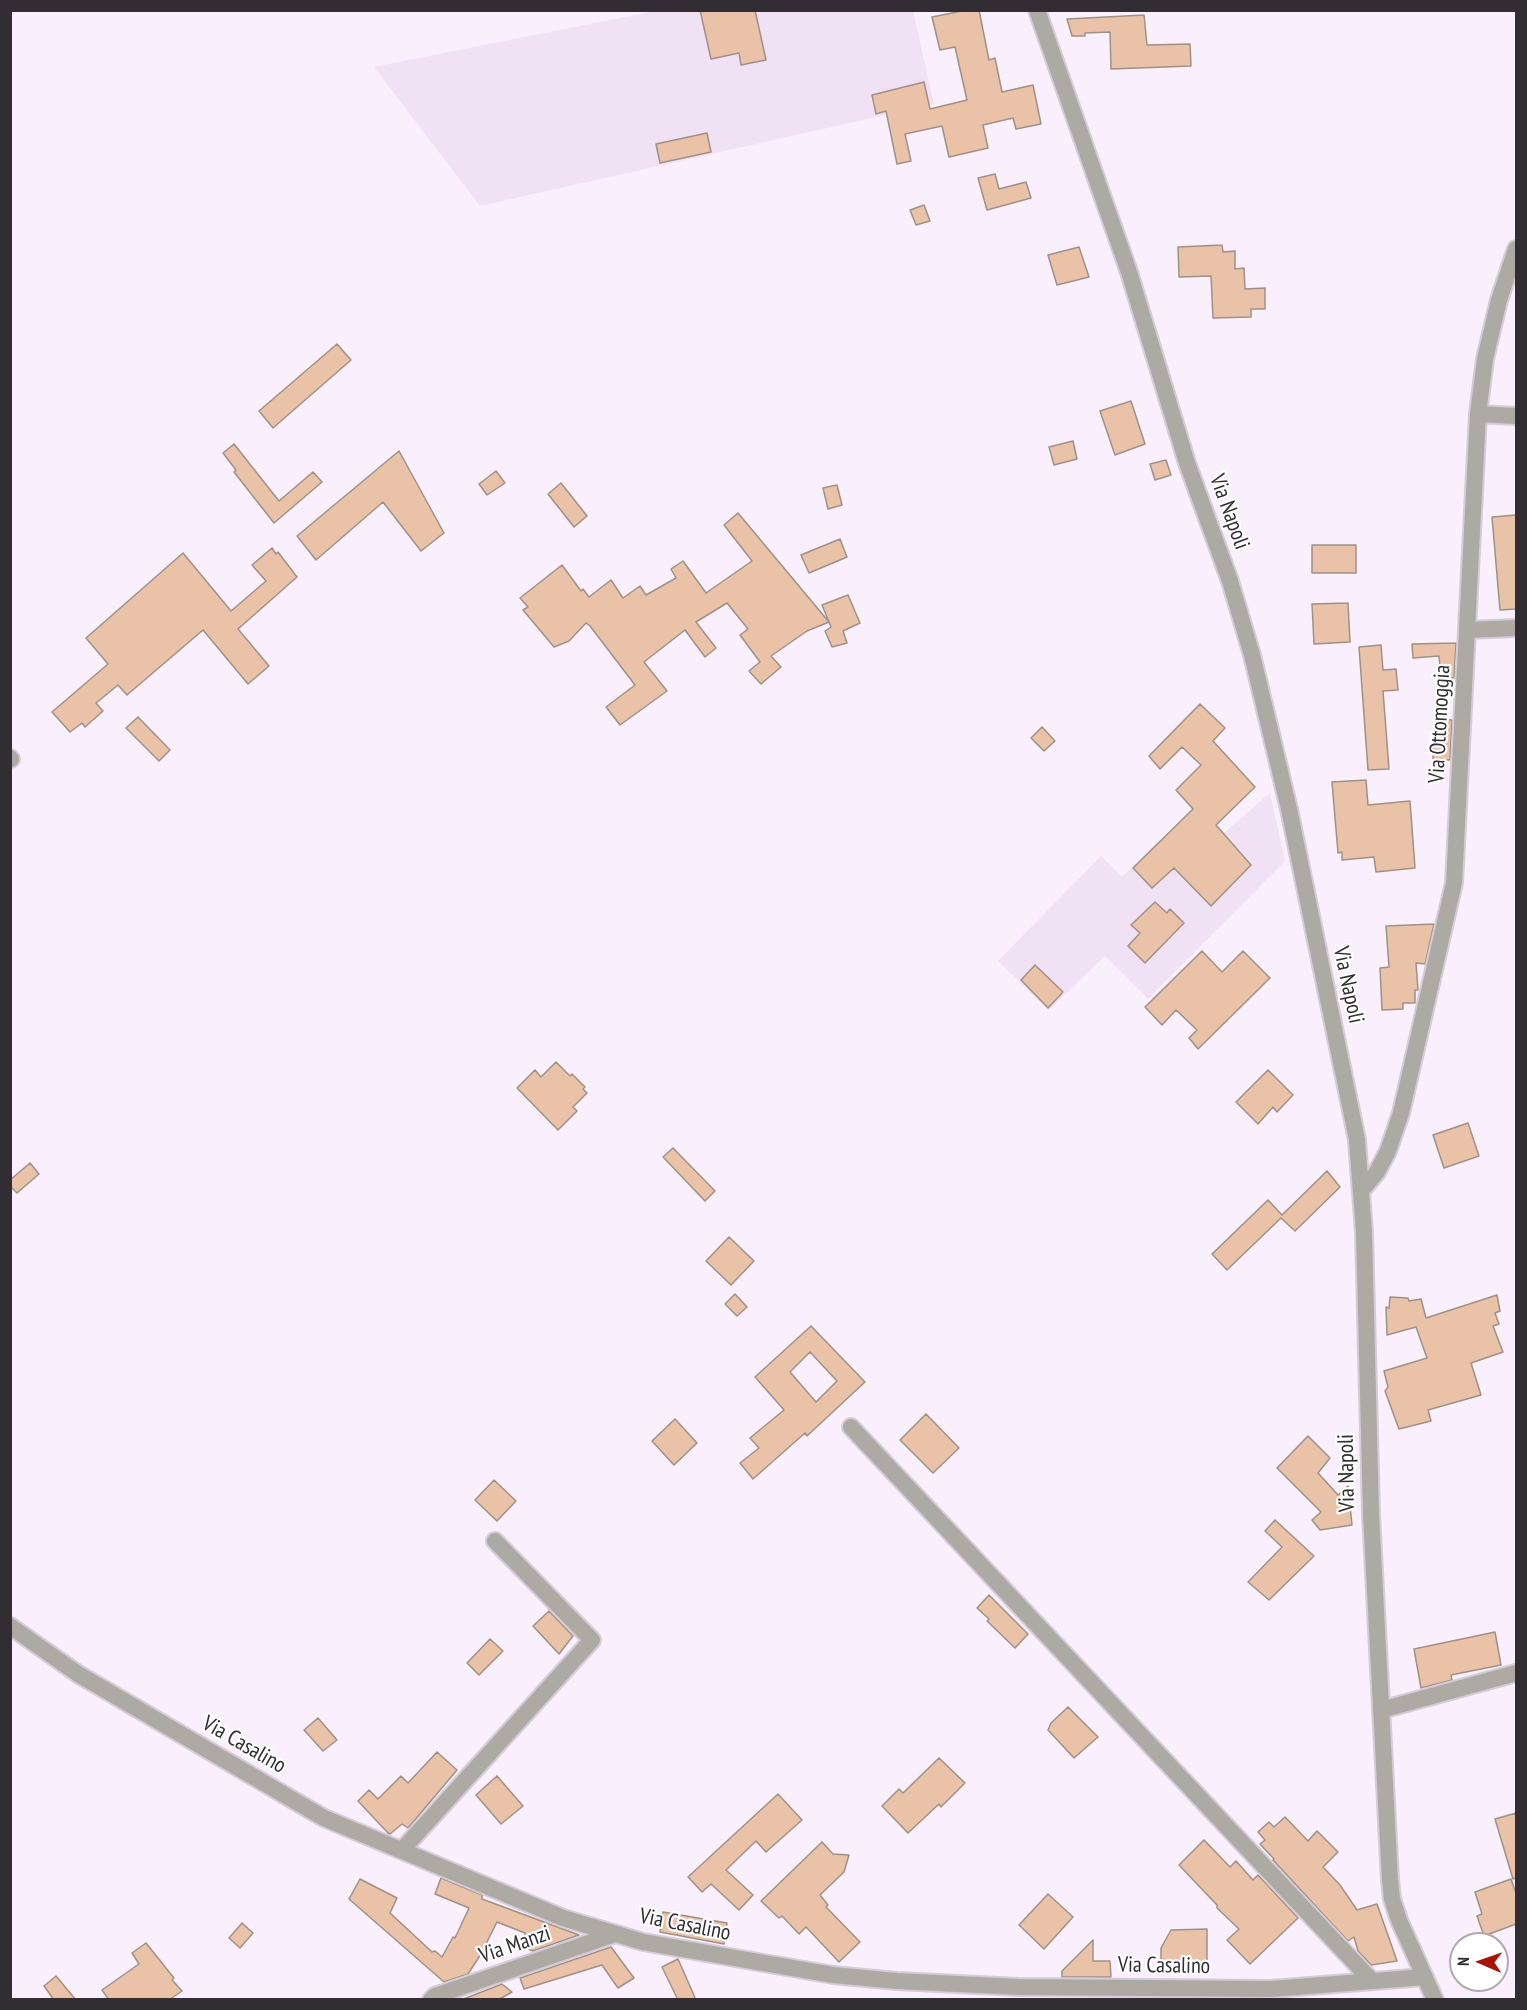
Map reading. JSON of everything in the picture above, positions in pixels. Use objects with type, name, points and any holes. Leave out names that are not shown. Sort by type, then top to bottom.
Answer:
[{"type":"street","name":"Via Napoli","points":[[1037,10],[1129,272],[1187,463],[1230,581],[1252,655],[1289,809],[1357,1140],[1364,1232],[1371,1514],[1387,1854],[1392,1899],[1399,1920],[1436,2000]]},
{"type":"street","name":"Via Ottomoggia","points":[[1362,1190],[1377,1172],[1388,1151],[1401,1113],[1454,883],[1479,414],[1487,349],[1499,300],[1516,249]]},
{"type":"street","points":[[1479,414],[1516,416]]},
{"type":"street","points":[[1468,630],[1516,628]]},
{"type":"street","points":[[851,1427],[1372,1981]]},
{"type":"street","points":[[402,1850],[592,1640],[495,1541]]},
{"type":"street","name":"Via Casalino","points":[[10,1626],[78,1674],[324,1818],[563,1918],[615,1934],[677,1949],[833,1975],[897,1981],[1019,1987],[1222,1990],[1271,1989],[1425,1977]]},
{"type":"street","points":[[1381,1710],[1516,1673]]},
{"type":"street","name":"Via Manzi","points":[[431,2000],[435,1996],[615,1934]]},
{"type":"shaded area","points":[[655,11],[913,11],[934,104],[480,206],[374,67]]},
{"type":"shaded area","points":[[1270,793],[1285,861],[1148,999],[1105,956],[1049,1010],[998,961],[1101,856],[1122,877],[1159,840],[1186,866]]},
{"type":"building","points":[[700,10],[755,10],[766,60],[741,65],[739,53],[711,59]]},
{"type":"building","points":[[979,10],[989,60],[995,58],[1002,92],[1033,85],[1041,124],[1016,129],[1013,118],[983,125],[988,148],[949,157],[942,126],[905,134],[911,161],[897,164],[886,111],[876,114],[872,95],[924,82],[930,109],[967,100],[955,47],[940,50],[932,17]]},
{"type":"building","points":[[1144,15],[1147,45],[1190,44],[1191,66],[1111,69],[1110,32],[1072,36],[1067,19]]},
{"type":"building","points":[[707,133],[711,152],[660,163],[656,144]]},
{"type":"building","points":[[995,174],[999,189],[1026,182],[1031,198],[987,210],[978,178]]},
{"type":"building","points":[[924,205],[930,221],[916,225],[910,210]]},
{"type":"building","points":[[1222,245],[1223,252],[1235,251],[1235,269],[1244,268],[1245,289],[1265,288],[1265,309],[1251,309],[1251,317],[1213,318],[1211,276],[1179,277],[1178,247]]},
{"type":"building","points":[[1079,247],[1089,277],[1057,285],[1048,255]]},
{"type":"building","points":[[337,344],[351,360],[273,428],[259,411]]},
{"type":"building","points":[[1131,401],[1145,444],[1115,455],[1100,411]]},
{"type":"building","points":[[1073,441],[1077,459],[1054,465],[1049,447]]},
{"type":"building","points":[[234,444],[279,501],[313,472],[322,482],[274,523],[234,472],[236,470],[223,453]]},
{"type":"building","points":[[399,451],[444,533],[421,551],[383,502],[316,560],[297,536]]},
{"type":"building","points":[[1166,460],[1171,475],[1155,480],[1150,464]]},
{"type":"building","points":[[496,471],[505,483],[487,495],[479,484]]},
{"type":"building","points":[[561,483],[587,516],[574,527],[548,494]]},
{"type":"building","points":[[837,485],[842,505],[828,509],[823,488]]},
{"type":"building","points":[[738,513],[829,622],[807,631],[771,656],[781,667],[761,684],[749,671],[760,662],[740,635],[748,629],[727,603],[696,622],[716,648],[705,657],[685,630],[644,662],[667,691],[620,725],[606,707],[635,685],[590,626],[586,623],[569,641],[554,647],[523,610],[528,607],[520,598],[562,565],[581,591],[583,589],[589,597],[611,580],[623,598],[640,586],[646,595],[676,578],[671,569],[683,561],[706,593],[752,561],[724,525]]},
{"type":"building","points":[[1516,515],[1516,609],[1500,610],[1492,517]]},
{"type":"building","points":[[840,539],[847,557],[809,573],[801,555]]},
{"type":"building","points":[[1312,545],[1356,545],[1356,573],[1312,573]]},
{"type":"building","points":[[272,548],[276,554],[278,552],[297,577],[238,629],[269,666],[248,684],[203,630],[127,695],[118,685],[96,703],[103,711],[85,727],[82,723],[70,732],[52,712],[108,664],[86,638],[183,553],[231,611],[266,581],[252,565]]},
{"type":"building","points":[[848,595],[860,623],[843,631],[847,643],[832,647],[825,631],[831,627],[822,605]]},
{"type":"building","points":[[1348,603],[1350,642],[1314,644],[1312,604]]},
{"type":"building","points":[[1456,643],[1454,678],[1441,678],[1439,656],[1413,658],[1412,644]]},
{"type":"building","points":[[1381,645],[1383,670],[1396,669],[1398,690],[1383,691],[1389,769],[1368,770],[1359,647]]},
{"type":"building","points":[[1200,704],[1225,728],[1213,741],[1255,787],[1216,825],[1251,865],[1211,906],[1174,868],[1152,888],[1133,868],[1193,809],[1176,790],[1201,765],[1182,747],[1160,769],[1149,756]]},
{"type":"building","points":[[138,717],[170,750],[159,761],[126,728]]},
{"type":"building","points":[[1435,719],[1452,720],[1450,760],[1433,759]]},
{"type":"building","points":[[1042,727],[1055,741],[1044,751],[1031,738]]},
{"type":"building","points":[[1366,780],[1368,805],[1410,801],[1415,868],[1376,872],[1374,857],[1342,860],[1342,852],[1338,853],[1332,782]]},
{"type":"building","points":[[1155,902],[1167,913],[1170,909],[1184,923],[1145,963],[1128,946],[1140,933],[1131,925]]},
{"type":"building","points":[[1434,924],[1425,964],[1416,963],[1418,990],[1415,990],[1415,1003],[1403,1003],[1403,1009],[1382,1010],[1380,968],[1389,967],[1386,926]]},
{"type":"building","points":[[1202,951],[1222,972],[1243,951],[1270,978],[1198,1049],[1189,1038],[1197,1030],[1176,1010],[1162,1025],[1145,1007]]},
{"type":"building","points":[[1035,965],[1063,992],[1048,1008],[1021,980]]},
{"type":"building","points":[[556,1062],[585,1087],[583,1089],[587,1093],[573,1107],[577,1111],[558,1130],[517,1088],[535,1070],[541,1077]]},
{"type":"building","points":[[1268,1070],[1293,1095],[1277,1112],[1273,1107],[1258,1124],[1236,1102]]},
{"type":"building","points":[[1468,1123],[1479,1156],[1444,1168],[1433,1135]]},
{"type":"building","points":[[673,1148],[715,1191],[705,1201],[663,1157]]},
{"type":"building","points":[[30,1163],[39,1174],[17,1193],[10,1186],[10,1180]]},
{"type":"building","points":[[1327,1171],[1340,1187],[1295,1231],[1281,1218],[1227,1270],[1212,1254],[1268,1200],[1282,1215]]},
{"type":"building","points":[[729,1237],[754,1261],[731,1285],[706,1261]]},
{"type":"building","points":[[735,1294],[747,1307],[737,1316],[725,1304]]},
{"type":"building","points":[[1497,1295],[1500,1311],[1495,1313],[1499,1324],[1493,1326],[1503,1352],[1471,1363],[1481,1395],[1428,1410],[1431,1421],[1399,1429],[1385,1391],[1388,1387],[1384,1371],[1427,1358],[1416,1327],[1387,1335],[1386,1307],[1389,1308],[1390,1297],[1408,1298],[1409,1301],[1421,1299],[1426,1318]]},
{"type":"building","points":[[811,1326],[865,1382],[807,1436],[805,1433],[753,1479],[740,1463],[759,1448],[750,1438],[784,1410],[755,1377]],"holes":[[[810,1352],[837,1381],[816,1402],[790,1372]]]},
{"type":"building","points":[[926,1414],[959,1448],[933,1473],[900,1440]]},
{"type":"building","points":[[675,1419],[697,1443],[674,1465],[652,1441]]},
{"type":"building","points":[[1308,1436],[1330,1458],[1318,1473],[1338,1495],[1348,1486],[1352,1525],[1320,1530],[1312,1520],[1321,1512],[1277,1468]]},
{"type":"building","points":[[494,1480],[516,1501],[497,1521],[475,1500]]},
{"type":"building","points":[[1275,1520],[1314,1556],[1269,1600],[1248,1582],[1282,1547],[1265,1531]]},
{"type":"building","points":[[989,1595],[1028,1634],[1015,1648],[977,1608]]},
{"type":"building","points":[[549,1611],[573,1636],[559,1654],[533,1626]]},
{"type":"building","points":[[1495,1632],[1501,1665],[1451,1675],[1452,1680],[1421,1688],[1414,1649]]},
{"type":"building","points":[[490,1639],[503,1651],[479,1675],[467,1663]]},
{"type":"building","points":[[1068,1707],[1098,1737],[1074,1758],[1048,1730],[1051,1723]]},
{"type":"building","points":[[318,1718],[337,1740],[323,1751],[304,1730]]},
{"type":"building","points":[[437,1752],[457,1770],[408,1828],[402,1824],[390,1834],[388,1833],[358,1801],[369,1790],[378,1799],[401,1776],[408,1783]]},
{"type":"building","points":[[939,1758],[965,1783],[941,1807],[939,1804],[908,1833],[882,1806],[899,1789],[903,1793]]},
{"type":"building","points":[[497,1776],[523,1806],[501,1824],[476,1795]]},
{"type":"building","points":[[778,1794],[802,1820],[766,1852],[756,1841],[726,1870],[753,1895],[739,1910],[711,1884],[702,1892],[688,1877]]},
{"type":"building","points":[[1516,1813],[1516,1878],[1513,1879],[1495,1819]]},
{"type":"building","points":[[1285,1817],[1308,1841],[1317,1831],[1338,1852],[1323,1867],[1340,1885],[1357,1910],[1377,1904],[1397,1961],[1371,1965],[1358,1951],[1354,1937],[1348,1941],[1260,1844],[1265,1840],[1258,1832],[1269,1822],[1274,1827]]},
{"type":"building","points":[[1204,1840],[1230,1867],[1236,1861],[1253,1880],[1258,1875],[1298,1918],[1250,1964],[1227,1940],[1239,1929],[1179,1865]]},
{"type":"building","points":[[822,1842],[833,1854],[849,1855],[844,1872],[820,1895],[828,1905],[826,1907],[860,1942],[839,1962],[806,1927],[799,1934],[782,1916],[779,1918],[761,1901]]},
{"type":"building","points":[[441,1878],[482,1895],[482,1899],[579,1935],[533,1951],[521,1946],[525,1933],[497,1922],[468,1974],[444,1982],[349,1899],[360,1879],[397,1898],[390,1913],[432,1952],[435,1951],[442,1957],[453,1937],[455,1938],[469,1908],[435,1894]]},
{"type":"building","points":[[1511,1879],[1516,1893],[1516,1924],[1495,1932],[1483,1932],[1477,1916],[1482,1914],[1475,1892]]},
{"type":"building","points":[[1048,1894],[1073,1917],[1044,1949],[1019,1925]]},
{"type":"building","points":[[663,1912],[727,1923],[724,1944],[660,1932]]},
{"type":"building","points":[[242,1923],[253,1933],[240,1948],[229,1938]]},
{"type":"building","points":[[1207,1929],[1207,1970],[1161,1971],[1161,1948],[1171,1930]]},
{"type":"building","points":[[1093,1940],[1093,1961],[1110,1961],[1111,1977],[1062,1977],[1062,1971]]},
{"type":"building","points":[[146,1943],[182,1991],[169,2000],[109,2000],[102,1990],[139,1964],[132,1953]]},
{"type":"building","points":[[611,1947],[634,1978],[618,1988],[602,1965],[524,1989],[520,1978]]},
{"type":"building","points":[[678,1959],[696,2000],[678,2000],[662,1967]]},
{"type":"building","points":[[56,1976],[76,2000],[54,2000],[44,1986]]},
{"type":"building","points":[[502,1984],[512,1992],[498,2000],[461,2000]]}]
